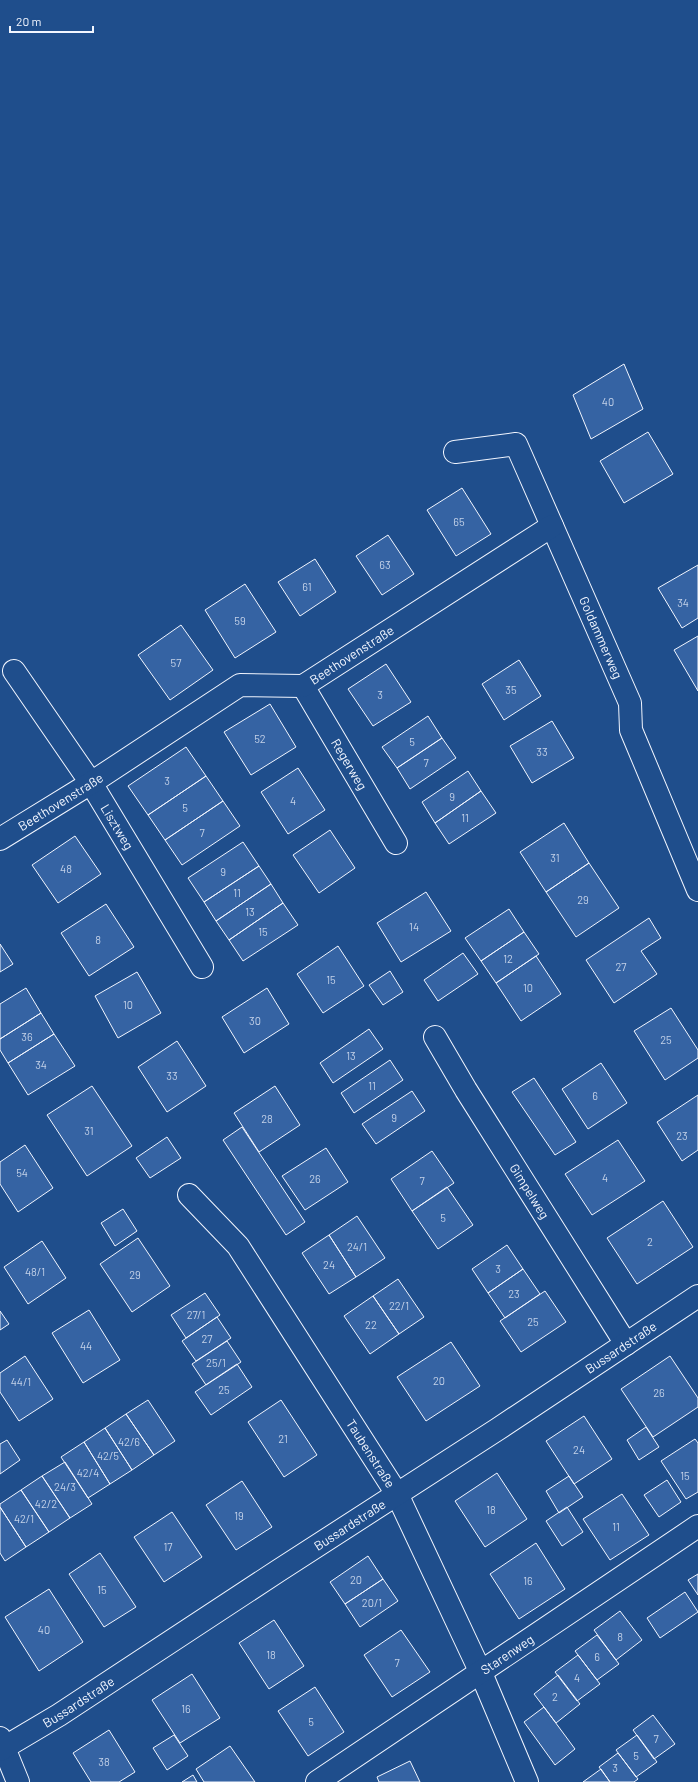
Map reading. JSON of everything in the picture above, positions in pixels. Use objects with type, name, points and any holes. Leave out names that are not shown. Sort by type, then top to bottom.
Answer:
[{"type":"street","name":"Goldammerweg","points":[[455,452],[516,444],[630,703],[631,730],[698,890]]},
{"type":"street","name":"Beethovenstraße","points":[[0,839],[91,783],[240,685],[303,686],[552,526]]},
{"type":"street","name":"Lisztweg","points":[[14,671],[91,783],[202,967]]},
{"type":"street","name":"Regerweg","points":[[303,686],[396,843]]},
{"type":"street","name":"Gimpelweg","points":[[435,1036],[466,1090],[626,1344]]},
{"type":"street","name":"Taubenstraße","points":[[190,1195],[238,1246],[397,1494],[481,1673],[527,1782]]},
{"type":"street","name":"Bussardstraße","points":[[1,1746],[59,1715],[698,1296]]},
{"type":"street","name":"Starenweg","points":[[317,1782],[346,1774],[481,1673],[698,1526]]},
{"type":"street","points":[[1,1746],[18,1782]]},
{"type":"building","points":[[624,364],[643,409],[591,439],[573,395]]},
{"type":"building","points":[[648,432],[673,474],[624,503],[600,461]]},
{"type":"building","points":[[462,488],[491,534],[456,556],[427,510]]},
{"type":"building","points":[[388,535],[414,574],[382,595],[356,556]]},
{"type":"building","points":[[315,559],[336,592],[300,616],[278,582]]},
{"type":"building","points":[[698,565],[698,618],[682,628],[658,588]]},
{"type":"building","points":[[245,584],[276,632],[235,658],[205,610]]},
{"type":"building","points":[[181,625],[213,670],[170,700],[138,655]]},
{"type":"building","points":[[698,636],[698,691],[674,650]]},
{"type":"building","points":[[519,660],[541,696],[504,720],[482,684]]},
{"type":"building","points":[[386,664],[411,702],[373,726],[348,689]]},
{"type":"building","points":[[270,704],[296,747],[251,775],[224,732]]},
{"type":"building","points":[[428,716],[442,738],[397,768],[382,747]]},
{"type":"building","points":[[552,721],[574,758],[532,783],[510,746]]},
{"type":"building","points":[[442,738],[456,758],[410,789],[397,768]]},
{"type":"building","points":[[186,747],[206,776],[148,815],[128,786]]},
{"type":"building","points":[[298,768],[325,810],[288,834],[261,792]]},
{"type":"building","points":[[468,771],[481,791],[435,823],[422,802]]},
{"type":"building","points":[[206,776],[223,801],[165,840],[148,815]]},
{"type":"building","points":[[481,791],[496,813],[449,844],[435,823]]},
{"type":"building","points":[[223,801],[240,826],[182,865],[165,840]]},
{"type":"building","points":[[564,823],[589,863],[546,892],[520,852]]},
{"type":"building","points":[[330,830],[355,868],[319,893],[293,855]]},
{"type":"building","points":[[75,836],[101,874],[58,903],[32,865]]},
{"type":"building","points":[[243,842],[259,866],[204,902],[188,878]]},
{"type":"building","points":[[589,863],[619,908],[576,937],[546,892]]},
{"type":"building","points":[[259,866],[271,884],[216,921],[204,902]]},
{"type":"building","points":[[271,884],[283,903],[229,940],[216,921]]},
{"type":"building","points":[[426,892],[451,931],[401,962],[377,923]]},
{"type":"building","points":[[283,903],[298,925],[243,961],[229,940]]},
{"type":"building","points":[[106,904],[134,947],[89,976],[61,933]]},
{"type":"building","points":[[509,909],[524,932],[481,961],[465,938]]},
{"type":"building","points":[[649,918],[661,938],[641,951],[657,974],[614,1003],[586,960]]},
{"type":"building","points":[[524,932],[539,954],[496,983],[481,961]]},
{"type":"building","points":[[0,944],[13,964],[0,972]]},
{"type":"building","points":[[338,946],[364,986],[323,1013],[297,974]]},
{"type":"building","points":[[463,953],[478,974],[438,1001],[424,980]]},
{"type":"building","points":[[536,956],[561,994],[521,1021],[496,983]]},
{"type":"building","points":[[390,971],[403,992],[383,1005],[369,985]]},
{"type":"building","points":[[137,972],[161,1013],[118,1038],[95,996]]},
{"type":"building","points":[[26,988],[41,1013],[0,1039],[0,1004]]},
{"type":"building","points":[[267,988],[289,1024],[244,1053],[222,1017]]},
{"type":"building","points":[[671,1008],[698,1050],[698,1058],[665,1080],[634,1031]]},
{"type":"building","points":[[41,1013],[54,1034],[8,1063],[0,1050],[0,1039]]},
{"type":"building","points":[[369,1029],[383,1049],[333,1083],[320,1063]]},
{"type":"building","points":[[54,1034],[75,1066],[28,1095],[8,1063]]},
{"type":"building","points":[[177,1041],[206,1086],[167,1112],[138,1067]]},
{"type":"building","points":[[390,1060],[403,1080],[354,1113],[341,1093]]},
{"type":"building","points":[[601,1063],[627,1103],[588,1129],[562,1089]]},
{"type":"building","points":[[534,1078],[576,1142],[555,1155],[512,1092]]},
{"type":"building","points":[[92,1086],[132,1146],[87,1176],[47,1115]]},
{"type":"building","points":[[275,1086],[300,1125],[259,1152],[234,1113]]},
{"type":"building","points":[[412,1091],[425,1111],[376,1144],[362,1124]]},
{"type":"building","points":[[698,1095],[698,1150],[682,1161],[657,1122]]},
{"type":"building","points":[[242,1127],[305,1222],[286,1235],[223,1140]]},
{"type":"building","points":[[167,1137],[181,1158],[150,1178],[136,1158]]},
{"type":"building","points":[[618,1140],[645,1181],[592,1215],[565,1174]]},
{"type":"building","points":[[25,1145],[53,1188],[18,1212],[0,1184],[0,1162]]},
{"type":"building","points":[[326,1148],[348,1182],[305,1210],[282,1176]]},
{"type":"building","points":[[432,1151],[454,1183],[412,1211],[391,1179]]},
{"type":"building","points":[[447,1187],[473,1225],[438,1249],[412,1211]]},
{"type":"building","points":[[663,1201],[693,1247],[637,1284],[607,1238]]},
{"type":"building","points":[[123,1209],[137,1231],[115,1246],[101,1223]]},
{"type":"building","points":[[357,1216],[385,1258],[356,1277],[329,1235]]},
{"type":"building","points":[[329,1235],[356,1277],[329,1294],[302,1253]]},
{"type":"building","points":[[138,1238],[170,1286],[132,1312],[100,1264]]},
{"type":"building","points":[[42,1241],[66,1278],[28,1304],[4,1267]]},
{"type":"building","points":[[507,1245],[523,1269],[488,1293],[472,1269]]},
{"type":"building","points":[[523,1269],[540,1294],[505,1318],[488,1293]]},
{"type":"building","points":[[398,1279],[424,1317],[399,1334],[373,1296]]},
{"type":"building","points":[[545,1291],[566,1322],[521,1352],[500,1321]]},
{"type":"building","points":[[205,1293],[220,1315],[186,1338],[171,1315]]},
{"type":"building","points":[[373,1296],[399,1334],[370,1354],[344,1316]]},
{"type":"building","points":[[89,1310],[120,1360],[83,1383],[52,1333]]},
{"type":"building","points":[[0,1311],[9,1324],[0,1330]]},
{"type":"building","points":[[217,1317],[231,1338],[196,1361],[182,1341]]},
{"type":"building","points":[[227,1341],[241,1362],[206,1385],[192,1364]]},
{"type":"building","points":[[451,1342],[480,1386],[426,1421],[397,1377]]},
{"type":"building","points":[[25,1356],[53,1399],[19,1421],[0,1392],[0,1373]]},
{"type":"building","points":[[670,1356],[698,1398],[698,1407],[653,1437],[621,1389]]},
{"type":"building","points":[[237,1364],[252,1387],[211,1415],[195,1392]]},
{"type":"building","points":[[148,1400],[175,1441],[154,1455],[126,1414]]},
{"type":"building","points":[[281,1400],[317,1455],[284,1477],[248,1422]]},
{"type":"building","points":[[126,1414],[154,1455],[132,1470],[105,1428]]},
{"type":"building","points":[[584,1416],[612,1459],[574,1484],[546,1441]]},
{"type":"building","points":[[646,1427],[659,1447],[639,1460],[627,1440]]},
{"type":"building","points":[[105,1428],[132,1470],[110,1484],[84,1442]]},
{"type":"building","points":[[695,1439],[698,1443],[698,1492],[686,1499],[661,1461]]},
{"type":"building","points":[[7,1440],[20,1460],[0,1474],[0,1444]]},
{"type":"building","points":[[84,1442],[110,1484],[88,1498],[61,1457]]},
{"type":"building","points":[[65,1462],[92,1504],[70,1518],[42,1476]]},
{"type":"building","points":[[497,1473],[527,1519],[485,1547],[455,1501]]},
{"type":"building","points":[[42,1476],[70,1518],[49,1532],[21,1490]]},
{"type":"building","points":[[569,1476],[583,1497],[559,1513],[546,1491]]},
{"type":"building","points":[[667,1480],[681,1502],[659,1517],[644,1495]]},
{"type":"building","points":[[242,1481],[272,1527],[236,1550],[206,1505]]},
{"type":"building","points":[[21,1490],[49,1532],[26,1547],[0,1507],[0,1504]]},
{"type":"building","points":[[622,1494],[649,1535],[610,1560],[583,1519]]},
{"type":"building","points":[[0,1507],[26,1547],[5,1561],[0,1553]]},
{"type":"building","points":[[567,1507],[583,1532],[562,1546],[546,1521]]},
{"type":"building","points":[[172,1512],[202,1557],[164,1582],[134,1537]]},
{"type":"building","points":[[536,1543],[565,1589],[519,1619],[490,1574]]},
{"type":"building","points":[[100,1553],[136,1607],[104,1627],[69,1574]]},
{"type":"building","points":[[368,1556],[383,1579],[345,1604],[330,1582]]},
{"type":"building","points":[[698,1574],[698,1595],[688,1580]]},
{"type":"building","points":[[383,1579],[398,1601],[360,1627],[345,1604]]},
{"type":"building","points":[[49,1589],[83,1642],[39,1671],[5,1617]]},
{"type":"building","points":[[685,1592],[698,1612],[660,1638],[647,1618]]},
{"type":"building","points":[[620,1611],[642,1640],[616,1660],[594,1630]]},
{"type":"building","points":[[274,1620],[304,1666],[269,1689],[239,1643]]},
{"type":"building","points":[[401,1630],[430,1672],[392,1697],[364,1655]]},
{"type":"building","points":[[597,1635],[619,1664],[597,1680],[575,1651]]},
{"type":"building","points":[[578,1655],[600,1684],[577,1701],[555,1672]]},
{"type":"building","points":[[192,1674],[220,1718],[180,1743],[152,1700]]},
{"type":"building","points":[[558,1675],[580,1704],[556,1723],[534,1694]]},
{"type":"building","points":[[315,1687],[344,1732],[308,1756],[278,1711]]},
{"type":"building","points":[[544,1707],[575,1749],[555,1765],[524,1722]]},
{"type":"building","points":[[653,1715],[675,1744],[654,1759],[633,1730]]},
{"type":"building","points":[[109,1730],[135,1772],[119,1782],[91,1782],[73,1753]]},
{"type":"building","points":[[174,1735],[188,1756],[167,1770],[153,1748]]},
{"type":"building","points":[[637,1735],[657,1762],[636,1777],[616,1750]]},
{"type":"building","points":[[230,1746],[255,1782],[204,1782],[196,1769]]},
{"type":"building","points":[[618,1753],[638,1779],[634,1782],[610,1782],[599,1767]]},
{"type":"building","points":[[410,1761],[420,1782],[379,1782],[377,1777]]},
{"type":"building","points":[[601,1769],[610,1782],[583,1782]]},
{"type":"building","points":[[193,1775],[197,1782],[182,1782]]}]
